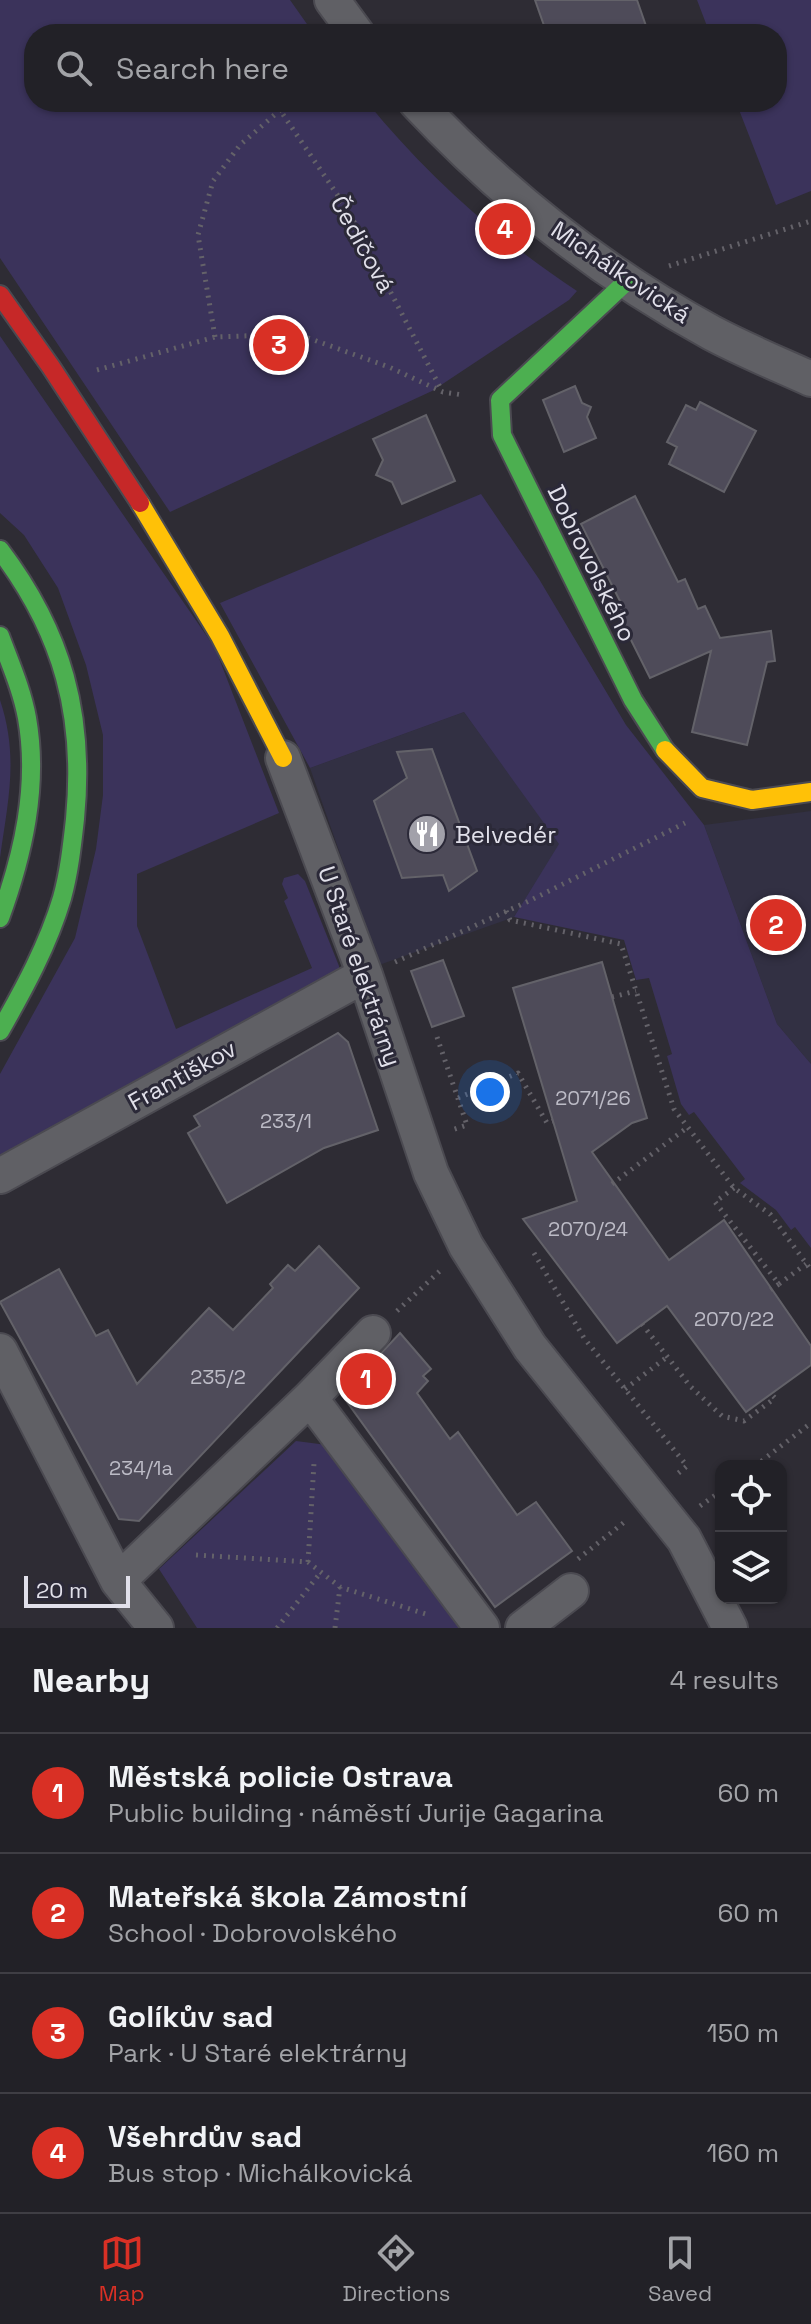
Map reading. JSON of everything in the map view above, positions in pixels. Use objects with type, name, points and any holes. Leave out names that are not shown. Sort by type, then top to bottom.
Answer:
[{"type":"street","name":"Michálkovická","points":[[426,112],[500,184],[544,221],[627,281],[712,333],[811,379]]},
{"type":"street","name":"Dobrovolského","points":[[627,281],[500,400],[502,435],[633,700],[660,745],[702,788],[752,800],[811,792]]},
{"type":"street","name":"U Staré elektrárny","points":[[0,295],[126,482],[214,621],[251,689],[283,758],[365,975],[431,1173],[466,1246],[530,1347],[659,1492],[730,1628]]},
{"type":"street","points":[[0,550],[44,621],[60,661],[72,705],[78,744],[78,784],[71,853],[60,906],[28,980],[0,1031]]},
{"type":"street","points":[[0,636],[27,718],[31,763],[27,810],[18,858],[0,918]]},
{"type":"street","name":"Františkov","points":[[0,1176],[365,975]]},
{"type":"street","points":[[118,1581],[314,1403],[373,1333]]},
{"type":"street","points":[[0,1351],[118,1581],[156,1628]]},
{"type":"street","points":[[314,1403],[482,1628]]},
{"type":"street","points":[[523,1628],[575,1575]]},
{"type":"path","points":[[120,362],[215,337],[198,235],[213,181],[240,145],[278,112]]},
{"type":"path","name":"Čedičová","points":[[215,337],[297,334],[389,367],[443,392],[349,212],[281,112]]},
{"type":"path","points":[[627,281],[811,221]]},
{"type":"path","points":[[365,975],[506,911],[673,828]]},
{"type":"path","points":[[506,911],[510,920],[621,944],[674,1109],[734,1188],[770,1214],[811,1270]]},
{"type":"path","points":[[612,997],[636,991]]},
{"type":"path","points":[[421,1142],[467,1125],[437,1037]]},
{"type":"path","points":[[458,1098],[518,1073],[547,1123],[553,1121]]},
{"type":"path","points":[[612,1184],[688,1127]]},
{"type":"path","points":[[734,1188],[715,1202],[779,1284]]},
{"type":"path","points":[[373,1333],[466,1246]]},
{"type":"path","points":[[534,1253],[584,1338],[687,1466],[575,1575]]},
{"type":"path","points":[[770,1290],[806,1264]]},
{"type":"path","points":[[642,1324],[690,1386],[722,1416],[744,1421],[775,1398],[771,1394]]},
{"type":"path","points":[[625,1389],[667,1357]]},
{"type":"path","points":[[308,1562],[314,1403]]},
{"type":"path","points":[[763,1460],[811,1423]]},
{"type":"path","points":[[148,1552],[308,1562],[340,1587],[436,1617]]},
{"type":"path","points":[[277,1628],[321,1572]]},
{"type":"path","points":[[335,1628],[340,1587]]},
{"type":"shaded area","points":[[0,0],[290,0],[307,24],[24,24],[24,112],[376,112],[414,156],[465,205],[519,250],[577,291],[569,300],[432,391],[170,512],[0,258]]},
{"type":"shaded area","points":[[697,0],[811,0],[811,191],[776,205],[740,112],[787,112],[787,24],[706,24]]},
{"type":"shaded area","points":[[0,336],[215,648],[279,813],[137,874],[137,926],[176,1029],[312,968],[284,901],[288,898],[282,884],[284,878],[298,874],[305,881],[339,966],[339,974],[0,1167],[0,1074],[75,938],[96,849],[103,795],[103,735],[86,665],[58,588],[24,535],[0,513]]},
{"type":"shaded area","points":[[481,494],[539,579],[626,725],[704,825],[777,1024],[811,1064],[811,1248],[795,1227],[791,1230],[776,1210],[740,1183],[745,1179],[694,1112],[689,1115],[681,1104],[667,1056],[672,1054],[649,978],[636,980],[624,940],[514,917],[559,844],[464,712],[310,768],[220,603]]},
{"type":"shaded area","points":[[0,700],[9,741],[10,779],[0,858]]},
{"type":"shaded area","points":[[464,712],[560,844],[514,917],[379,965],[310,768]]},
{"type":"shaded area","points":[[811,811],[811,1064],[777,1024],[704,825]]},
{"type":"shaded area","points":[[296,1441],[327,1445],[464,1628],[197,1628],[159,1569]]},
{"type":"building","points":[[535,0],[637,0],[645,24],[543,24]]},
{"type":"building","points":[[575,386],[582,403],[591,407],[587,417],[596,438],[564,452],[543,400]]},
{"type":"building","points":[[700,402],[756,431],[724,492],[669,464],[677,447],[667,442],[686,405],[696,410]]},
{"type":"building","points":[[426,415],[455,481],[402,504],[392,482],[376,475],[383,460],[373,439]]},
{"type":"building","points":[[635,496],[678,582],[685,579],[698,609],[705,606],[720,638],[771,631],[775,661],[767,662],[747,745],[692,732],[711,651],[650,678],[627,632],[617,609],[623,607],[581,524]]},
{"type":"building","points":[[432,749],[477,871],[449,891],[443,875],[402,878],[374,801],[407,778],[397,752]]},
{"type":"building","points":[[443,960],[464,1016],[432,1027],[411,971]]},
{"type":"building","points":[[602,962],[647,1118],[632,1123],[592,1152],[669,1260],[724,1220],[811,1346],[811,1365],[746,1412],[667,1306],[617,1343],[523,1219],[577,1201],[513,988]]},
{"type":"building","points":[[338,1033],[348,1042],[378,1130],[324,1148],[227,1203],[188,1133],[200,1126],[194,1116]]},
{"type":"building","points":[[319,1246],[359,1288],[139,1521],[119,1519],[0,1302],[59,1269],[96,1336],[108,1330],[137,1384],[209,1308],[233,1330],[273,1288],[270,1284],[288,1265],[295,1271]]},
{"type":"building","points":[[400,1333],[431,1369],[423,1376],[428,1381],[417,1393],[450,1439],[458,1432],[517,1515],[536,1502],[572,1551],[495,1607],[342,1395]]},
{"type":"traffic: fast","points":[[627,281],[500,400],[502,435],[633,700],[665,750]]},
{"type":"traffic: fast","points":[[0,550],[22,581],[54,644],[72,711],[77,781],[75,819],[62,898],[43,950],[0,1031]]},
{"type":"traffic: fast","points":[[0,636],[25,708],[31,769],[22,845],[0,918]]},
{"type":"traffic: slow","points":[[140,503],[220,636],[283,758]]},
{"type":"traffic: slow","points":[[665,750],[702,788],[752,800],[811,792]]},
{"type":"traffic: jam","points":[[0,295],[140,503]]},
{"type":"place","name":"Všehrdův sad","points":[[505,229]]},
{"type":"place","name":"Golíkův sad","points":[[279,345]]},
{"type":"place","name":"Belvedér","points":[[427,834]]},
{"type":"place","name":"Mateřská škola Zámostní","points":[[776,925]]},
{"type":"place","name":"Městská policie Ostrava","points":[[366,1379]]}]
